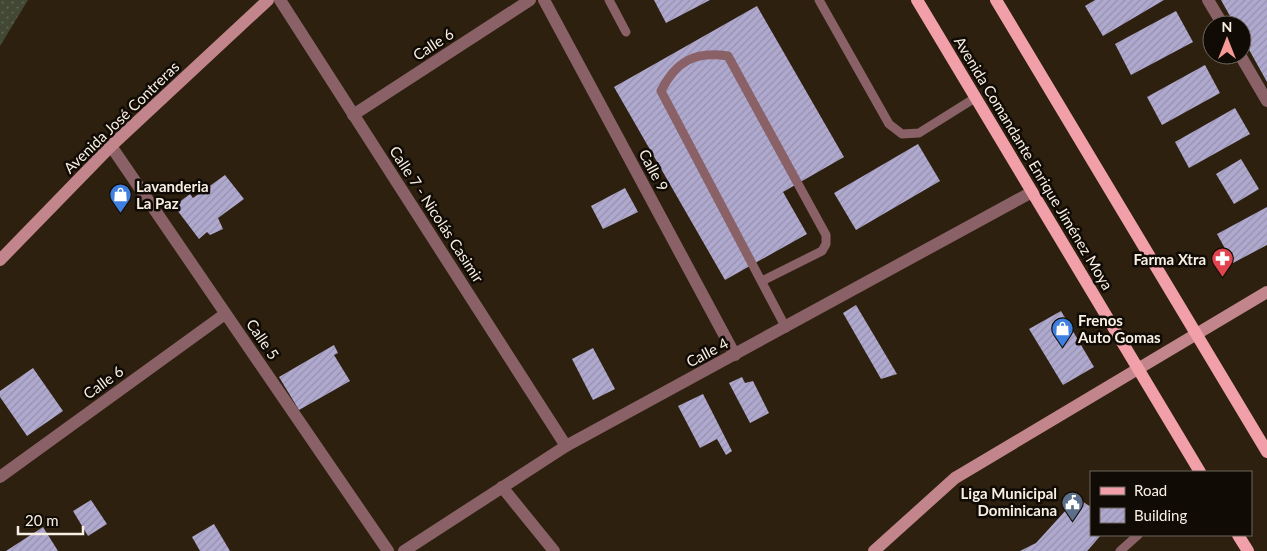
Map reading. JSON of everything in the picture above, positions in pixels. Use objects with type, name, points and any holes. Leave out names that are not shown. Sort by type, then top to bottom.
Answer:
[{"type":"main road","name":"Avenida Comandante Enrique Jiménez Moya","points":[[917,0],[1199,471]]},
{"type":"main road","points":[[996,0],[1267,452]]},
{"type":"main road","points":[[1239,536],[1248,551]]},
{"type":"street","name":"Avenida José Contreras","points":[[0,260],[111,146],[268,0]]},
{"type":"street","name":"Calle 7 - Nicolás Casimir","points":[[280,0],[566,446]]},
{"type":"street","name":"Calle 6","points":[[353,115],[530,0]]},
{"type":"street","name":"Calle 9","points":[[544,0],[735,356]]},
{"type":"street","points":[[1208,0],[1217,15]]},
{"type":"street","points":[[1246,65],[1267,101]]},
{"type":"street","name":"Calle 5","points":[[111,146],[388,551]]},
{"type":"street","name":"Calle 4","points":[[404,551],[566,446],[735,356],[1032,192]]},
{"type":"street","points":[[874,551],[955,478],[1267,292]]},
{"type":"street","name":"Calle 6","points":[[0,477],[225,314]]},
{"type":"street","points":[[502,487],[554,551]]},
{"type":"lane","points":[[609,0],[626,32]]},
{"type":"lane","points":[[819,0],[889,124],[902,134],[919,133],[975,98]]},
{"type":"lane","points":[[762,281],[822,252],[826,244],[826,235],[728,56],[712,53],[695,57],[680,64],[668,76],[661,91],[786,328]]},
{"type":"lane","points":[[1120,551],[1137,536]]},
{"type":"green space","points":[[0,0],[28,0],[0,46]]},
{"type":"building","points":[[654,0],[710,0],[666,23]]},
{"type":"building","points":[[1095,0],[1164,0],[1103,36],[1085,6]]},
{"type":"building","points":[[1221,0],[1267,0],[1267,82],[1252,55],[1252,15],[1229,15]]},
{"type":"building","points":[[757,6],[844,157],[783,192],[807,234],[725,280],[614,87]]},
{"type":"building","points":[[1176,11],[1193,42],[1131,75],[1115,44]]},
{"type":"building","points":[[1205,65],[1220,93],[1162,125],[1147,97]]},
{"type":"building","points":[[1235,108],[1250,134],[1189,168],[1175,142]]},
{"type":"building","points":[[918,144],[940,181],[856,230],[834,193]]},
{"type":"building","points":[[1241,159],[1259,189],[1234,204],[1216,174]]},
{"type":"building","points":[[225,175],[244,199],[218,218],[223,229],[210,235],[207,232],[199,239],[174,206],[190,194],[193,198]]},
{"type":"building","points":[[625,188],[638,212],[603,229],[591,206]]},
{"type":"building","points":[[1267,207],[1267,245],[1233,263],[1217,234]]},
{"type":"building","points":[[856,305],[897,374],[881,379],[843,313]]},
{"type":"building","name":"Frenos Auto Gomas","points":[[1061,311],[1094,367],[1063,385],[1029,329]]},
{"type":"building","points":[[334,345],[338,353],[334,355],[350,381],[299,410],[279,377]]},
{"type":"building","points":[[593,348],[615,389],[593,400],[572,359]]},
{"type":"building","points":[[33,368],[63,411],[27,436],[0,397],[0,391]]},
{"type":"building","points":[[742,377],[745,383],[753,381],[769,413],[750,423],[729,383]]},
{"type":"building","points":[[703,394],[732,451],[726,455],[717,439],[700,448],[678,406]]},
{"type":"building","name":"Liga Municipal Dominicana","points":[[1077,498],[1090,506],[1090,536],[1100,536],[1087,551],[1020,551],[1036,543]]},
{"type":"building","points":[[91,500],[107,524],[88,536],[73,511]]},
{"type":"building","points":[[214,524],[230,551],[200,551],[192,537]]},
{"type":"building","points":[[43,527],[58,551],[6,551]]},
{"type":"place","name":"Lavanderia La Paz","points":[[120,214]]},
{"type":"place","name":"Farma Xtra","points":[[1222,278]]},
{"type":"place","name":"Frenos Auto Gomas","points":[[1062,348]]},
{"type":"place","name":"Liga Municipal Dominicana","points":[[1073,521]]}]
